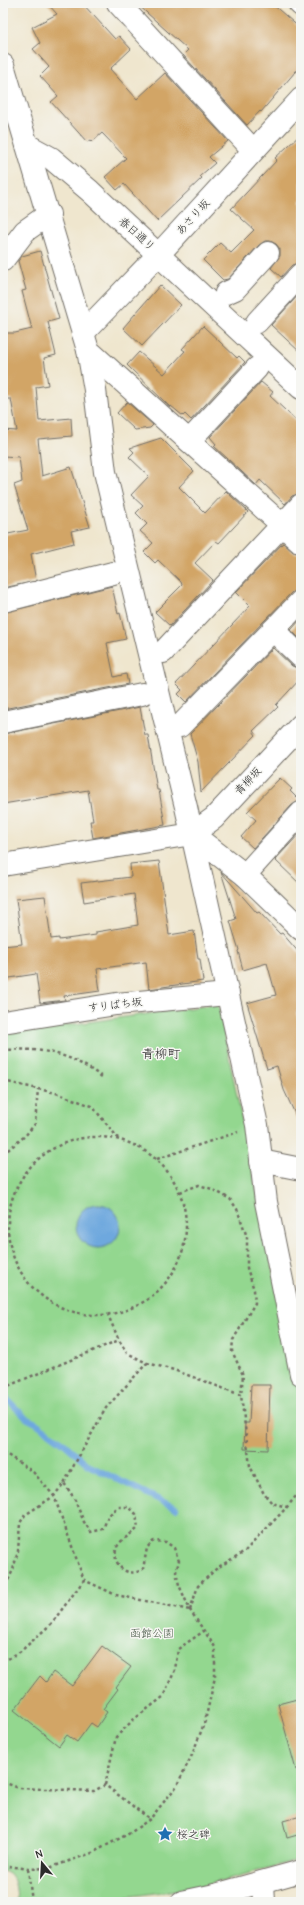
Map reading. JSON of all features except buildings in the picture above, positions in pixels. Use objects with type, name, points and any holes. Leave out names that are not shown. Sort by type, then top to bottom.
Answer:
[{"type":"street","points":[[118,3],[253,150]]},
{"type":"street","points":[[3,65],[86,341],[95,390],[105,472],[192,834],[257,1125],[266,1202],[301,1374]]},
{"type":"street","name":"あさり坂","points":[[86,341],[159,254],[301,99]]},
{"type":"street","name":"春日通り","points":[[27,145],[51,158],[90,191],[301,388]]},
{"type":"street","points":[[3,260],[25,231],[49,214]]},
{"type":"street","points":[[226,293],[235,289],[268,253]]},
{"type":"street","points":[[257,322],[301,274]]},
{"type":"street","points":[[86,341],[189,441],[301,542]]},
{"type":"street","points":[[189,441],[257,368]]},
{"type":"street","points":[[163,652],[301,505]]},
{"type":"street","points":[[3,601],[113,573]]},
{"type":"street","points":[[180,726],[301,601]]},
{"type":"street","points":[[273,630],[301,657]]},
{"type":"street","points":[[3,722],[142,694]]},
{"type":"street","name":"青柳坂","points":[[192,834],[214,818],[301,725]]},
{"type":"street","points":[[245,875],[301,813]]},
{"type":"street","points":[[3,865],[192,834],[245,875],[301,929]]},
{"type":"street","name":"すりばち坂","points":[[3,1022],[116,1004],[228,994]]},
{"type":"street","points":[[261,1161],[301,1169]]},
{"type":"street","points":[[182,1902],[264,1892],[301,1871]]},
{"type":"path","points":[[3,1050],[47,1050],[80,1063],[102,1077]]},
{"type":"path","points":[[3,1081],[56,1093],[92,1106],[118,1138]]},
{"type":"path","points":[[3,1154],[25,1136],[35,1124],[38,1089]]},
{"type":"path","points":[[157,1159],[234,1133]]},
{"type":"path","points":[[88,1136],[118,1138],[139,1146],[157,1159],[171,1174],[180,1192],[186,1219],[184,1246],[174,1271],[157,1292],[134,1307],[108,1315],[81,1314],[55,1306],[33,1290],[17,1268],[8,1243],[7,1213],[16,1185],[34,1161],[59,1144],[88,1136]]},
{"type":"path","points":[[180,1192],[199,1186],[212,1189],[230,1199],[237,1209],[247,1237],[247,1268],[254,1290],[255,1303],[233,1340],[232,1351],[244,1376],[241,1395],[250,1466],[264,1494],[272,1503],[287,1507]]},
{"type":"path","points":[[3,1244],[8,1243]]},
{"type":"path","points":[[108,1315],[119,1340],[127,1353],[147,1363],[174,1370],[241,1395]]},
{"type":"path","points":[[3,1388],[119,1340]]},
{"type":"path","points":[[3,1591],[13,1570],[18,1551],[20,1523],[25,1515],[54,1496],[64,1484],[106,1408],[147,1363]]},
{"type":"path","points":[[3,1452],[33,1472],[54,1496],[84,1580],[116,1595],[190,1610]]},
{"type":"path","points":[[3,1865],[28,1870],[49,1868],[92,1853],[130,1833],[150,1819],[176,1787],[192,1755],[205,1721],[215,1677],[215,1647],[190,1610],[176,1579],[179,1561],[174,1548],[161,1541],[151,1543],[147,1548],[143,1569],[135,1573],[126,1572],[119,1566],[116,1551],[119,1543],[138,1528],[136,1514],[128,1507],[118,1507],[108,1516],[102,1529],[91,1532],[84,1522],[74,1498],[64,1484]]},
{"type":"path","points":[[190,1610],[198,1586],[217,1568],[245,1551],[301,1490]]},
{"type":"path","points":[[3,1662],[21,1651],[51,1624],[84,1580]]},
{"type":"path","points":[[3,1782],[19,1788],[94,1791],[105,1785],[116,1737],[133,1720],[163,1697],[175,1670],[178,1649],[204,1630]]},
{"type":"path","points":[[105,1785],[150,1819]]},
{"type":"path","points":[[28,1870],[32,1902]]},
{"type":"green space","name":"函館公園","points":[[218,1004],[301,1406],[301,1859],[199,1887],[89,1902],[17,1902],[16,1888],[13,1879],[8,1873],[3,1871],[3,1034]]},
{"type":"water","points":[[102,1204],[107,1205],[114,1210],[119,1217],[119,1235],[114,1242],[107,1247],[94,1248],[89,1247],[82,1242],[77,1235],[76,1222],[77,1217],[82,1210],[89,1205]]},
{"type":"waterway","points":[[3,1389],[7,1399],[26,1418],[36,1423],[61,1441],[90,1466],[176,1508]]},
{"type":"place","name":"桜之碑","points":[[165,1834]]},
{"type":"district","name":"青柳町","points":[[161,1053]]}]
